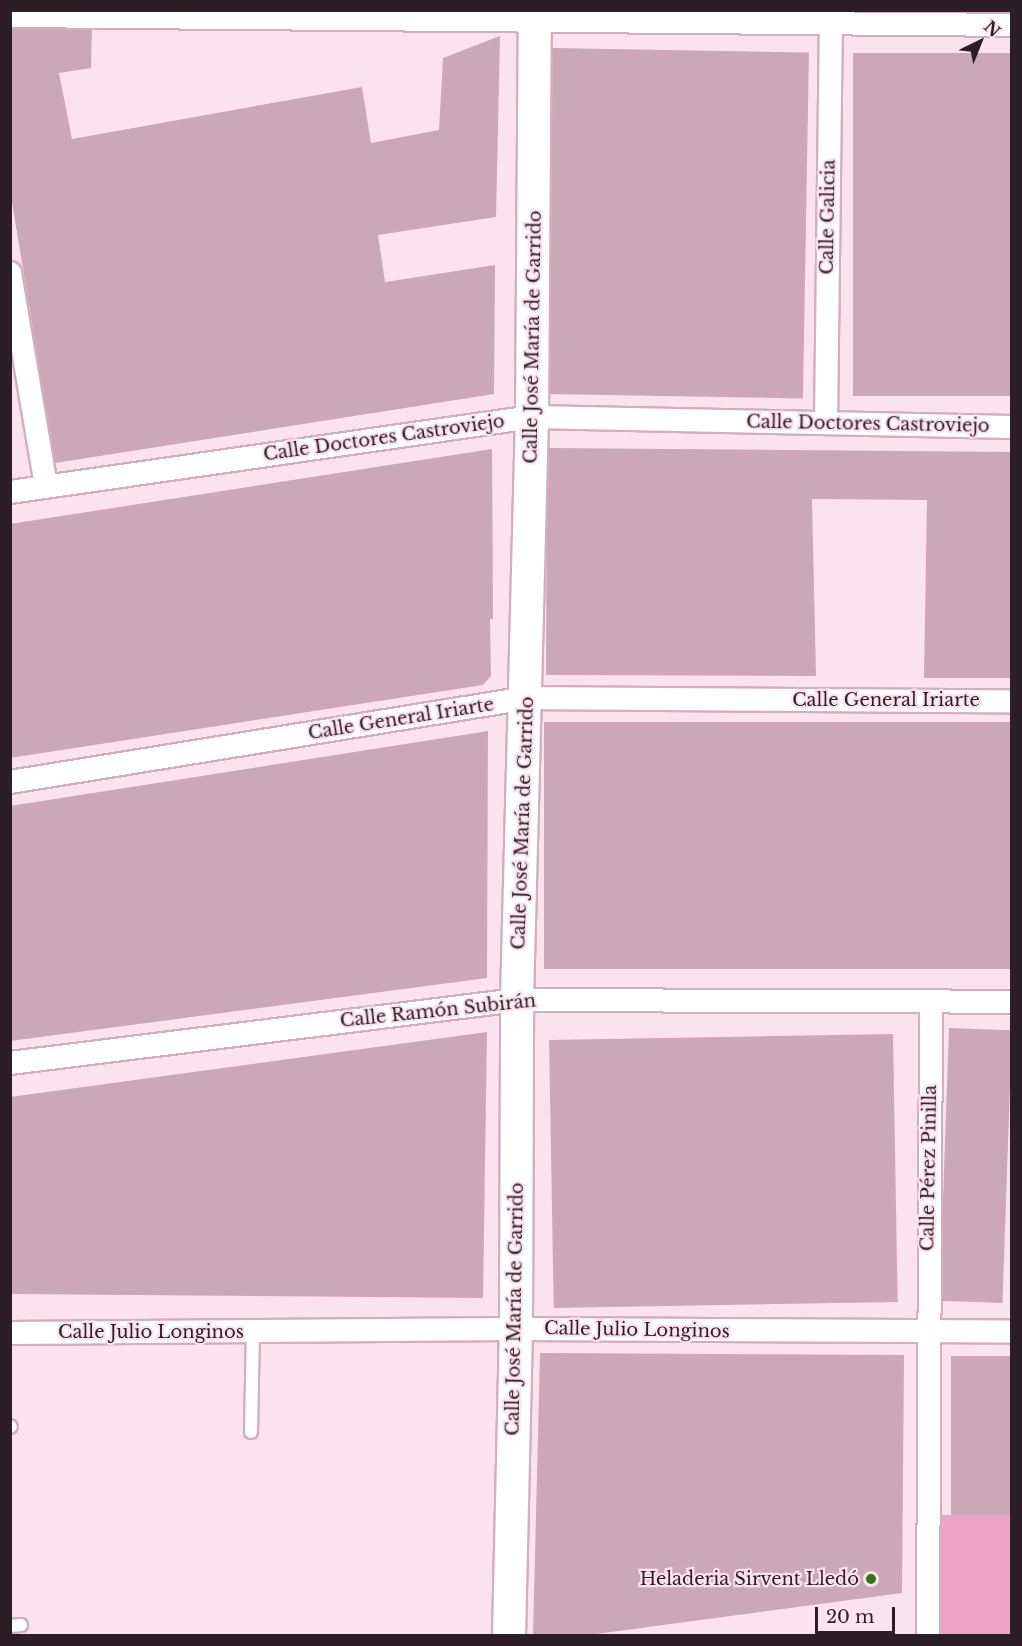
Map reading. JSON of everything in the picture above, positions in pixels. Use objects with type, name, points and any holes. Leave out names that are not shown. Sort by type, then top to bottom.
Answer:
[{"type":"street","points":[[10,16],[830,18],[1011,25]]},
{"type":"street","name":"Calle José María de Garrido","points":[[509,1635],[516,1329],[517,1000],[527,698],[532,417],[535,17]]},
{"type":"street","name":"Calle Galicia","points":[[826,423],[830,18]]},
{"type":"street","points":[[10,273],[46,486]]},
{"type":"street","name":"Calle Doctores Castroviejo","points":[[10,492],[532,417],[1011,427]]},
{"type":"street","name":"Calle General Iriarte","points":[[10,782],[527,698],[1011,701]]},
{"type":"street","name":"Calle Ramón Subirán","points":[[10,1063],[517,1000],[1011,1002]]},
{"type":"street","name":"Calle Pérez Pinilla","points":[[928,1635],[927,1333],[931,1003]]},
{"type":"street","name":"Calle Julio Longinos","points":[[10,1333],[516,1329],[1011,1332]]},
{"type":"lane","points":[[251,1431],[253,1331]]},
{"type":"shaded area","points":[[929,1515],[1011,1515],[1011,1635],[929,1635]]},
{"type":"building","points":[[92,23],[91,68],[59,73],[72,139],[362,87],[371,143],[439,130],[443,58],[500,36],[496,217],[378,235],[385,282],[495,265],[494,394],[55,463],[10,190],[10,24]]},
{"type":"building","points":[[552,48],[809,52],[803,398],[546,394]]},
{"type":"building","points":[[853,53],[1012,53],[1012,396],[853,396]]},
{"type":"building","points":[[547,448],[1012,452],[1012,678],[924,678],[927,500],[812,499],[816,676],[546,675]]},
{"type":"building","points":[[492,449],[491,676],[483,685],[10,758],[10,524]]},
{"type":"building","points":[[544,722],[1012,722],[1012,969],[544,969]]},
{"type":"building","points":[[488,731],[487,978],[10,1041],[10,806]]},
{"type":"building","points":[[949,1028],[1012,1030],[1002,1303],[939,1301]]},
{"type":"building","points":[[487,1032],[483,1298],[10,1294],[10,1097]]},
{"type":"building","points":[[893,1034],[898,1302],[554,1308],[549,1040]]},
{"type":"building","points":[[540,1353],[904,1355],[902,1593],[581,1636],[533,1636]]},
{"type":"building","points":[[951,1356],[1012,1356],[1012,1515],[951,1515]]},
{"type":"place","name":"Heladeria Sirvent Lledó","points":[[871,1579]]}]
